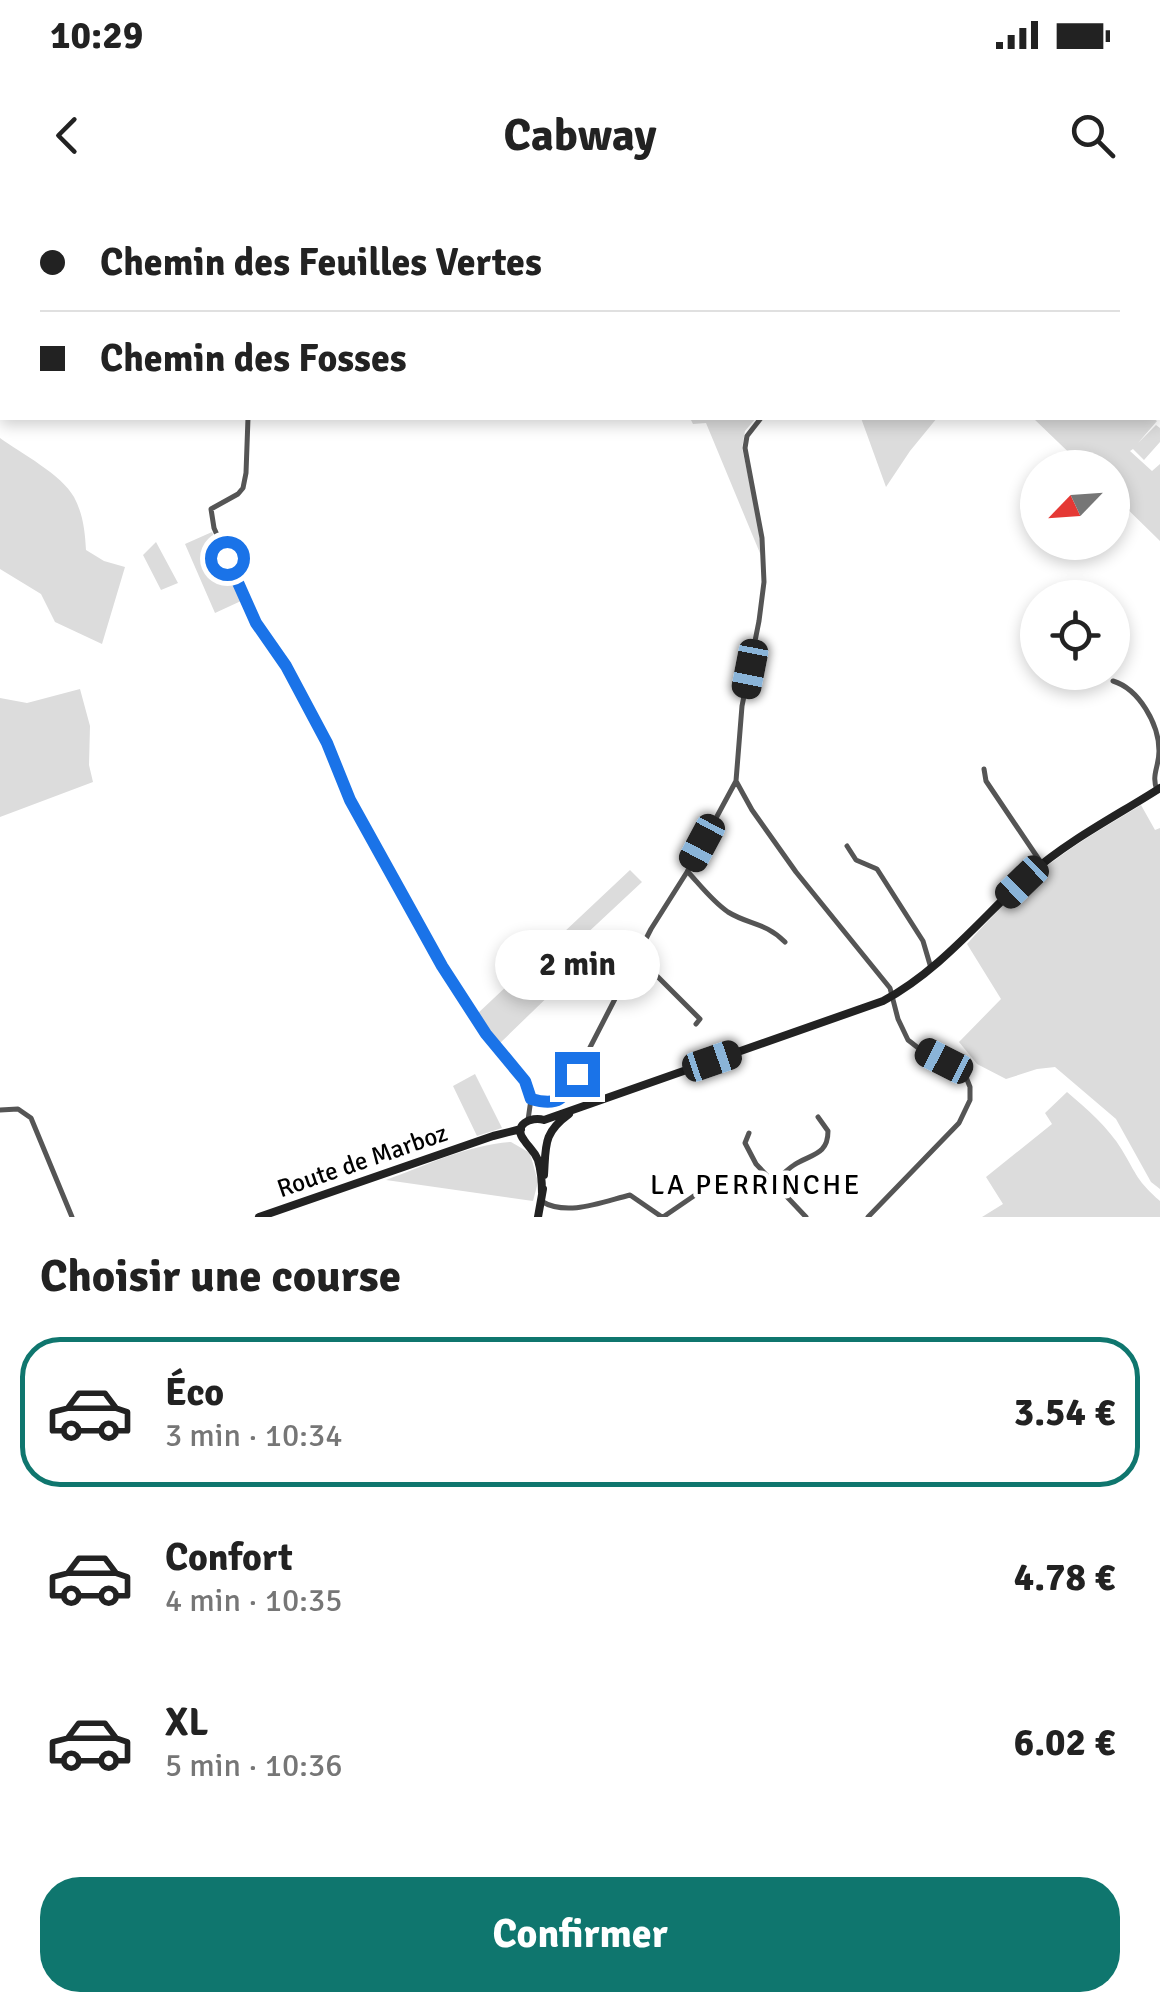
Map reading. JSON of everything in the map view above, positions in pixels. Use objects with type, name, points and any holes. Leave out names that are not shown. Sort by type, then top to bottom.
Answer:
[{"type":"main road","points":[[542,1197],[539,1163],[522,1133],[528,1120],[577,1109],[893,996],[931,968],[1042,864],[1158,789]]},
{"type":"main road","points":[[538,1217],[546,1142],[550,1131],[577,1109]]},
{"type":"main road","points":[[542,1119],[550,1131]]},
{"type":"main road","name":"Route de Marboz","points":[[258,1217],[478,1142],[522,1133]]},
{"type":"main road","points":[[530,1145],[546,1142]]},
{"type":"street","points":[[248,420],[243,488],[214,506],[210,514],[233,573],[256,623],[282,659],[327,743],[350,800],[442,966],[486,1034],[525,1081],[531,1099],[528,1120]]},
{"type":"street","points":[[531,1099],[551,1103],[566,1094],[651,929],[736,781],[742,706],[764,582],[762,538],[745,448],[747,436],[759,420]]},
{"type":"street","points":[[1130,689],[1152,722],[1160,750],[1154,773],[1158,789]]},
{"type":"street","points":[[984,770],[986,781],[1042,864]]},
{"type":"street","points":[[736,781],[796,872],[884,980],[908,1040],[961,1071],[969,1084],[970,1100],[959,1124],[868,1217]]},
{"type":"street","points":[[847,846],[856,860],[877,869],[922,942],[931,968]]},
{"type":"street","points":[[687,872],[724,909],[770,928],[785,942]]},
{"type":"street","points":[[638,957],[700,1020],[696,1024]]},
{"type":"street","points":[[0,1110],[18,1108],[31,1118],[72,1217]]},
{"type":"street","points":[[531,1108],[542,1119]]},
{"type":"street","points":[[774,1183],[826,1145],[828,1131],[818,1116]]},
{"type":"street","points":[[749,1133],[745,1143],[749,1154],[806,1217]]},
{"type":"street","points":[[542,1197],[551,1208],[558,1209],[603,1204],[630,1196],[663,1217],[704,1189]]},
{"type":"shaded area","points":[[691,420],[754,420],[745,431],[742,448],[762,558],[706,423],[693,424]]},
{"type":"shaded area","points":[[862,420],[935,420],[910,451],[886,487]]},
{"type":"shaded area","points":[[1035,420],[1157,421],[1138,443],[1156,425],[1160,428],[1160,442],[1144,460],[1133,449],[1066,450]]},
{"type":"shaded area","points":[[0,438],[68,489],[81,516],[86,550],[125,567],[102,644],[55,622],[41,594],[0,569]]},
{"type":"shaded area","points":[[1130,451],[1152,471],[1160,464],[1160,541],[1130,512]]},
{"type":"shaded area","points":[[212,532],[241,601],[215,613],[185,544]]},
{"type":"shaded area","points":[[156,542],[178,583],[161,590],[143,555]]},
{"type":"shaded area","points":[[80,689],[90,726],[89,765],[93,782],[0,817],[0,698],[27,703]]},
{"type":"shaded area","points":[[1141,805],[1155,830],[1160,828],[1160,1189],[1151,1182],[1116,1119],[1055,1067],[1006,1079],[977,1064],[959,1042],[1001,999],[967,944],[1047,866]]},
{"type":"shaded area","points":[[630,870],[642,882],[582,938],[594,952],[498,1045],[476,1015]]},
{"type":"shaded area","points":[[475,1074],[502,1128],[477,1136],[453,1086]]},
{"type":"shaded area","points":[[1067,1092],[1097,1119],[1142,1183],[1160,1201],[1160,1217],[982,1217],[1003,1204],[986,1177],[1052,1124],[1045,1113]]},
{"type":"shaded area","points":[[511,1142],[530,1153],[538,1182],[533,1201],[386,1180],[463,1151]]},
{"type":"district","name":"LA PERRINCHE","points":[[756,1184]]},
{"type":"route","points":[[227,558],[256,623],[282,659],[320,729],[350,800],[471,1012],[525,1081],[531,1099],[546,1103],[560,1100],[577,1074]]}]
